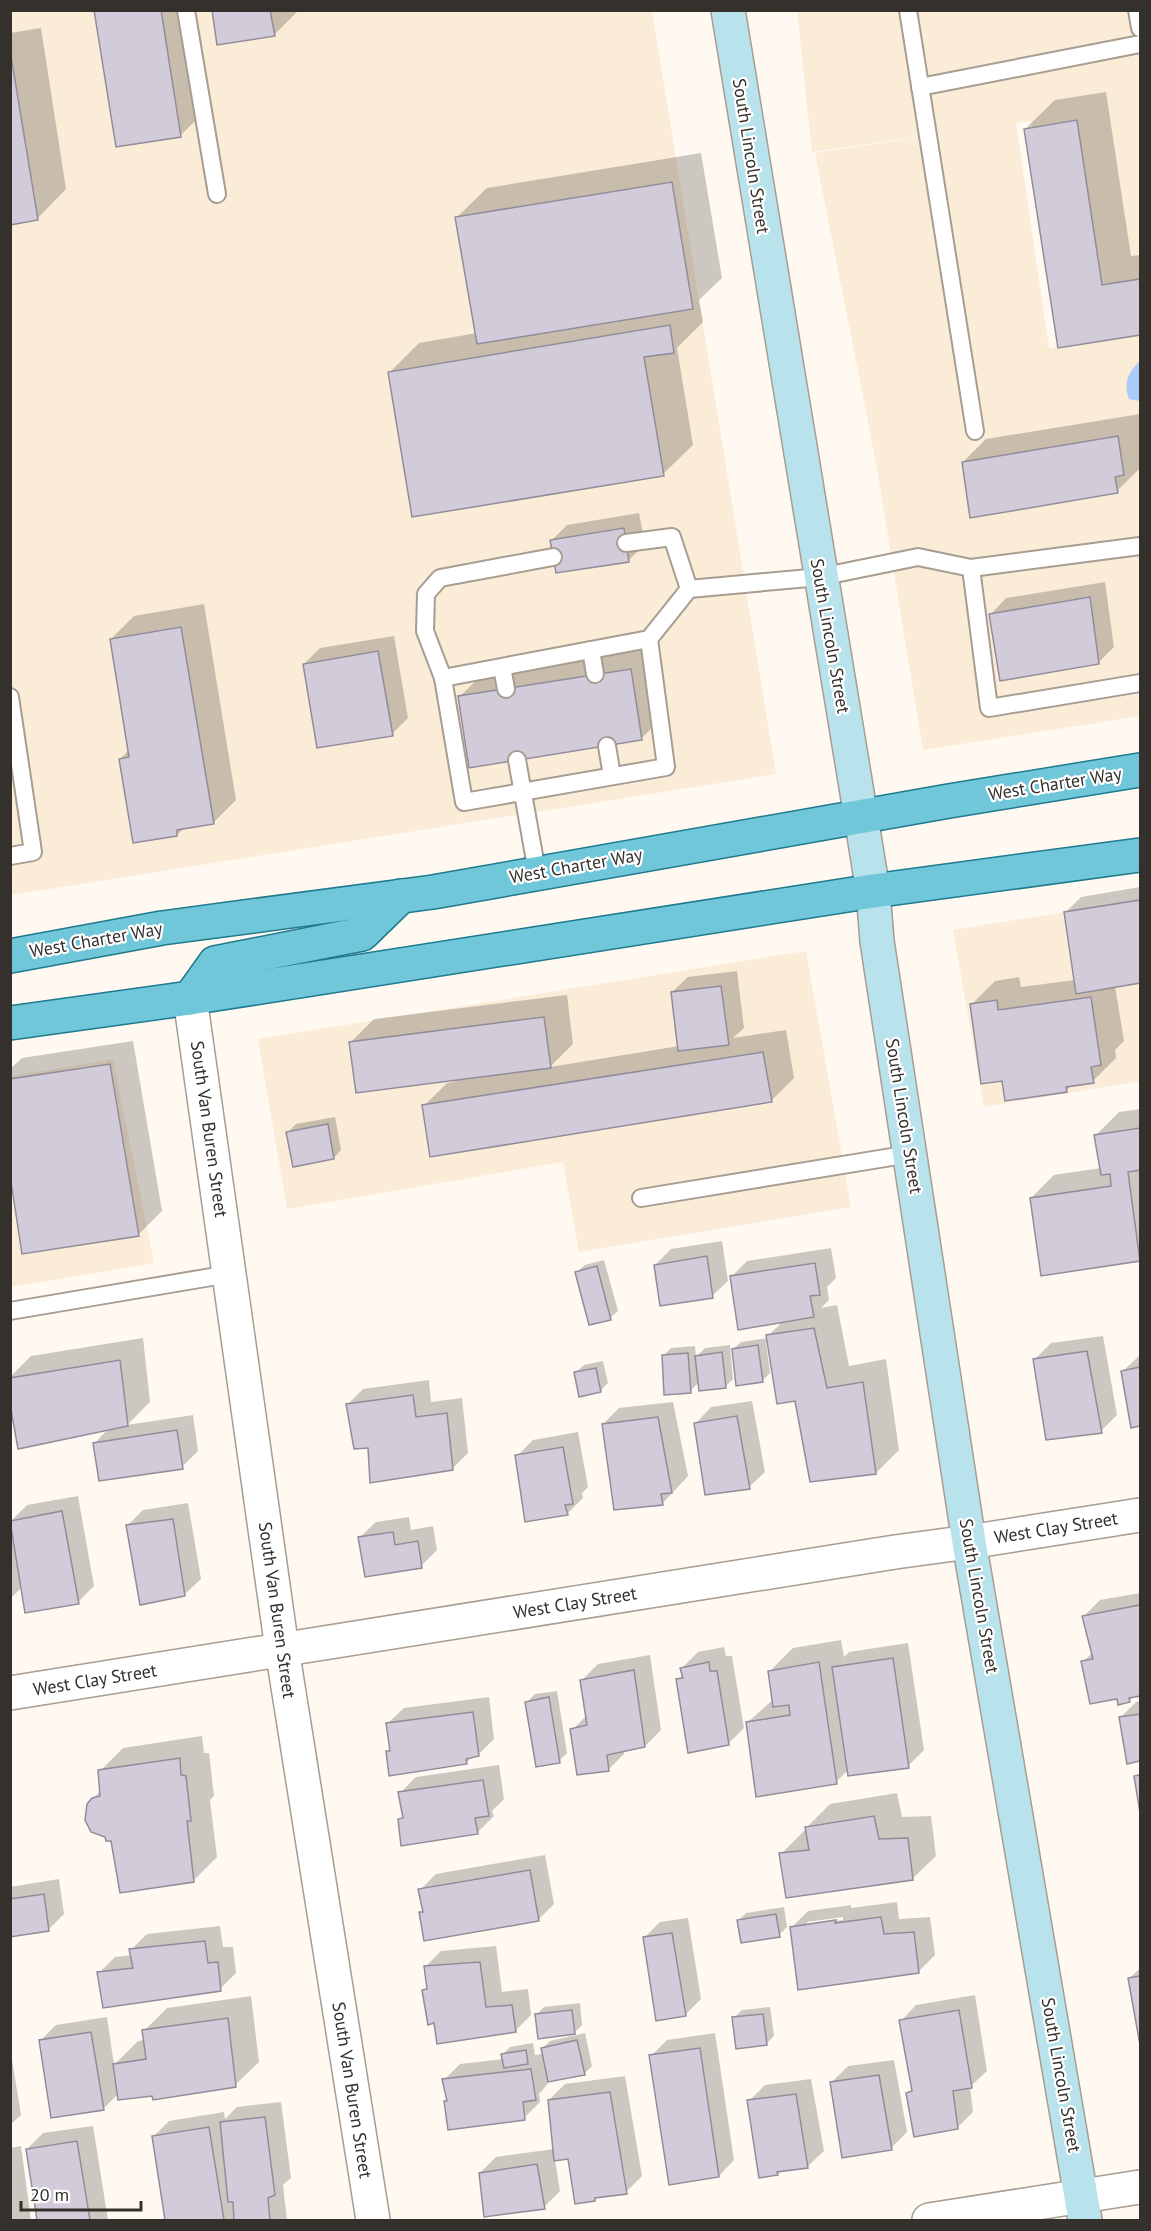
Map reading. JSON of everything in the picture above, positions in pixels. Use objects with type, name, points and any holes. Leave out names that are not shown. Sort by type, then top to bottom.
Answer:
[{"type":"main road","name":"West Charter Way","points":[[10,956],[162,928],[401,896],[1140,770]]},
{"type":"main road","points":[[10,1023],[190,998],[873,891],[1140,855]]},
{"type":"main road","points":[[190,998],[215,963],[362,934],[401,896]]},
{"type":"street","name":"South Lincoln Street","points":[[728,10],[873,891],[877,941],[969,1542],[1084,2208]]},
{"type":"street","name":"South Van Buren Street","points":[[190,998],[282,1650],[373,2220]]},
{"type":"street","name":"West Clay Street","points":[[10,1693],[1140,1515]]},
{"type":"street","points":[[929,2220],[1084,2208],[1140,2187]]},
{"type":"lane","points":[[186,10],[217,194]]},
{"type":"lane","points":[[908,10],[975,431]]},
{"type":"lane","points":[[1137,10],[1140,28]]},
{"type":"lane","points":[[920,87],[1140,44]]},
{"type":"lane","points":[[626,543],[672,537],[689,589]]},
{"type":"lane","points":[[443,678],[648,639],[689,589],[820,577],[918,557],[971,568],[1140,546]]},
{"type":"lane","points":[[553,557],[440,578],[426,594],[425,632],[443,678],[464,802],[666,767],[648,639]]},
{"type":"lane","points":[[971,568],[989,708],[1140,683]]},
{"type":"lane","points":[[591,650],[595,674]]},
{"type":"lane","points":[[501,667],[506,689]]},
{"type":"lane","points":[[10,697],[33,852],[10,856]]},
{"type":"lane","points":[[606,746],[612,776]]},
{"type":"lane","points":[[517,760],[537,872]]},
{"type":"lane","points":[[641,1198],[909,1154]]},
{"type":"lane","points":[[10,1311],[229,1274]]},
{"type":"shaded area","points":[[11,11],[652,11],[776,774],[11,895]]},
{"type":"shaded area","points":[[797,11],[1140,11],[1140,716],[923,750],[876,463],[815,153],[952,132],[812,152]],"holes":[[[1031,121],[1056,347],[1049,348],[1016,123]]]},
{"type":"shaded area","points":[[1140,900],[1140,1081],[984,1107],[953,930]]},
{"type":"shaded area","points":[[806,951],[851,1207],[579,1252],[563,1162],[287,1209],[258,1039]]},
{"type":"shaded area","points":[[113,1059],[154,1263],[11,1287],[11,1076]]},
{"type":"water","points":[[1140,361],[1140,401],[1129,399],[1126,388],[1132,369]]},
{"type":"building","points":[[94,10],[161,10],[181,137],[116,147]]},
{"type":"building","points":[[212,10],[270,10],[275,36],[217,45]]},
{"type":"building","points":[[10,57],[38,220],[10,225]]},
{"type":"building","points":[[1077,120],[1102,285],[1140,279],[1140,335],[1058,348],[1024,129]]},
{"type":"building","points":[[672,182],[693,309],[477,344],[455,217]]},
{"type":"building","points":[[670,325],[674,353],[644,357],[664,476],[412,517],[388,372]]},
{"type":"building","points":[[1118,436],[1124,475],[1115,477],[1118,493],[970,518],[962,462]]},
{"type":"building","points":[[624,528],[629,562],[556,573],[550,540]]},
{"type":"building","points":[[1090,597],[1099,664],[1000,681],[989,614]]},
{"type":"building","points":[[181,627],[214,824],[177,830],[177,836],[133,843],[119,759],[129,757],[110,639]]},
{"type":"building","points":[[378,651],[393,736],[317,748],[303,664]]},
{"type":"building","points":[[631,669],[642,740],[469,768],[458,696]]},
{"type":"building","points":[[1140,900],[1140,983],[1076,994],[1064,912]]},
{"type":"building","points":[[721,986],[729,1045],[678,1051],[671,992]]},
{"type":"building","points":[[1091,997],[1101,1065],[1091,1067],[1094,1083],[1066,1087],[1067,1092],[1005,1101],[1002,1081],[981,1084],[970,1004],[997,1000],[998,1010]]},
{"type":"building","points":[[544,1017],[551,1068],[356,1093],[349,1042]]},
{"type":"building","points":[[763,1052],[772,1102],[430,1157],[422,1105]]},
{"type":"building","points":[[110,1064],[139,1236],[22,1254],[10,1175],[10,1079]]},
{"type":"building","points":[[328,1124],[334,1159],[293,1167],[286,1132]]},
{"type":"building","points":[[1140,1128],[1140,1170],[1128,1172],[1140,1261],[1041,1276],[1030,1198],[1111,1186],[1110,1174],[1101,1175],[1094,1135]]},
{"type":"building","points":[[707,1256],[713,1298],[660,1306],[654,1265]]},
{"type":"building","points":[[815,1263],[820,1295],[810,1296],[814,1317],[738,1330],[730,1276]]},
{"type":"building","points":[[597,1266],[611,1320],[589,1325],[575,1272]]},
{"type":"building","points":[[814,1328],[827,1388],[863,1382],[876,1474],[810,1482],[795,1401],[777,1404],[766,1335]]},
{"type":"building","points":[[758,1345],[763,1382],[736,1386],[732,1349]]},
{"type":"building","points":[[1087,1351],[1102,1433],[1046,1440],[1033,1359]]},
{"type":"building","points":[[722,1352],[726,1388],[699,1391],[695,1356]]},
{"type":"building","points":[[688,1353],[691,1393],[664,1395],[662,1355]]},
{"type":"building","points":[[120,1360],[128,1426],[18,1449],[10,1404],[10,1378]]},
{"type":"building","points":[[1140,1367],[1140,1426],[1131,1428],[1121,1371]]},
{"type":"building","points":[[596,1368],[601,1392],[579,1397],[574,1372]]},
{"type":"building","points":[[413,1395],[416,1417],[447,1413],[453,1470],[370,1483],[368,1448],[354,1449],[346,1404]]},
{"type":"building","points":[[737,1416],[750,1489],[705,1495],[694,1423]]},
{"type":"building","points":[[658,1417],[672,1493],[661,1494],[663,1505],[614,1510],[602,1424]]},
{"type":"building","points":[[177,1430],[183,1469],[99,1481],[93,1443]]},
{"type":"building","points":[[563,1447],[573,1504],[565,1505],[568,1515],[525,1522],[515,1455]]},
{"type":"building","points":[[62,1511],[79,1604],[25,1613],[10,1521]]},
{"type":"building","points":[[173,1519],[185,1596],[140,1605],[126,1525]]},
{"type":"building","points":[[393,1532],[395,1545],[418,1541],[422,1568],[365,1577],[358,1537]]},
{"type":"building","points":[[1140,1605],[1140,1696],[1129,1698],[1130,1702],[1118,1705],[1117,1699],[1090,1704],[1081,1661],[1093,1659],[1082,1616]]},
{"type":"building","points":[[893,1658],[909,1768],[848,1776],[832,1667]]},
{"type":"building","points":[[709,1662],[710,1671],[717,1671],[729,1745],[688,1753],[676,1679],[683,1678],[680,1668]]},
{"type":"building","points":[[819,1662],[837,1784],[756,1797],[746,1722],[790,1715],[789,1705],[773,1707],[768,1671]]},
{"type":"building","points":[[634,1670],[645,1747],[607,1755],[609,1771],[577,1775],[570,1729],[587,1725],[580,1680]]},
{"type":"building","points":[[549,1697],[560,1763],[536,1767],[525,1702]]},
{"type":"building","points":[[473,1712],[479,1756],[466,1759],[467,1764],[389,1776],[386,1751],[390,1751],[386,1723]]},
{"type":"building","points":[[1140,1714],[1140,1761],[1127,1764],[1119,1717]]},
{"type":"building","points":[[180,1758],[181,1775],[186,1776],[191,1821],[187,1821],[194,1882],[120,1893],[111,1841],[106,1841],[105,1837],[91,1832],[85,1820],[87,1804],[92,1798],[100,1796],[98,1770]]},
{"type":"building","points":[[1140,1775],[1140,1813],[1134,1776]]},
{"type":"building","points":[[483,1780],[489,1816],[475,1818],[478,1834],[401,1846],[398,1819],[403,1818],[398,1792]]},
{"type":"building","points":[[874,1816],[879,1839],[908,1838],[913,1880],[786,1898],[779,1853],[809,1850],[805,1827]]},
{"type":"building","points":[[530,1870],[539,1921],[424,1941],[419,1912],[423,1912],[418,1889]]},
{"type":"building","points":[[44,1894],[49,1931],[10,1937],[10,1899]]},
{"type":"building","points":[[776,1914],[780,1937],[741,1943],[737,1920]]},
{"type":"building","points":[[881,1917],[884,1934],[914,1932],[919,1973],[798,1990],[790,1927],[836,1920],[835,1923]]},
{"type":"building","points":[[672,1933],[686,2016],[656,2021],[643,1937]]},
{"type":"building","points":[[205,1941],[208,1963],[218,1962],[221,1991],[103,2008],[97,1972],[133,1968],[129,1949]]},
{"type":"building","points":[[480,1962],[486,2007],[512,2005],[516,2032],[437,2044],[434,2023],[428,2025],[422,1990],[427,1989],[424,1966]]},
{"type":"building","points":[[1140,1976],[1140,2045],[1128,1978]]},
{"type":"building","points":[[572,2010],[575,2034],[538,2039],[535,2014]]},
{"type":"building","points":[[959,2010],[972,2088],[953,2091],[958,2129],[914,2137],[906,2093],[912,2091],[899,2020]]},
{"type":"building","points":[[763,2014],[767,2045],[736,2049],[732,2017]]},
{"type":"building","points":[[228,2018],[236,2087],[153,2100],[152,2096],[118,2100],[113,2064],[146,2059],[142,2030]]},
{"type":"building","points":[[91,2032],[104,2110],[51,2118],[39,2040]]},
{"type":"building","points":[[577,2040],[585,2075],[548,2082],[541,2048]]},
{"type":"building","points":[[700,2048],[719,2177],[669,2185],[649,2055]]},
{"type":"building","points":[[526,2050],[528,2064],[504,2068],[501,2054]]},
{"type":"building","points":[[531,2069],[536,2100],[523,2102],[525,2120],[448,2130],[444,2101],[447,2101],[442,2079]]},
{"type":"building","points":[[879,2075],[892,2150],[842,2158],[830,2082]]},
{"type":"building","points":[[610,2092],[627,2194],[595,2198],[595,2201],[575,2204],[568,2159],[554,2161],[548,2100]]},
{"type":"building","points":[[796,2094],[808,2168],[777,2172],[778,2175],[759,2178],[747,2100]]},
{"type":"building","points":[[265,2117],[275,2195],[268,2198],[270,2220],[234,2220],[233,2202],[228,2202],[220,2122]]},
{"type":"building","points":[[209,2127],[224,2220],[165,2220],[152,2136]]},
{"type":"building","points":[[77,2141],[90,2220],[37,2220],[26,2149]]},
{"type":"building","points":[[537,2164],[545,2209],[484,2217],[479,2173]]}]
